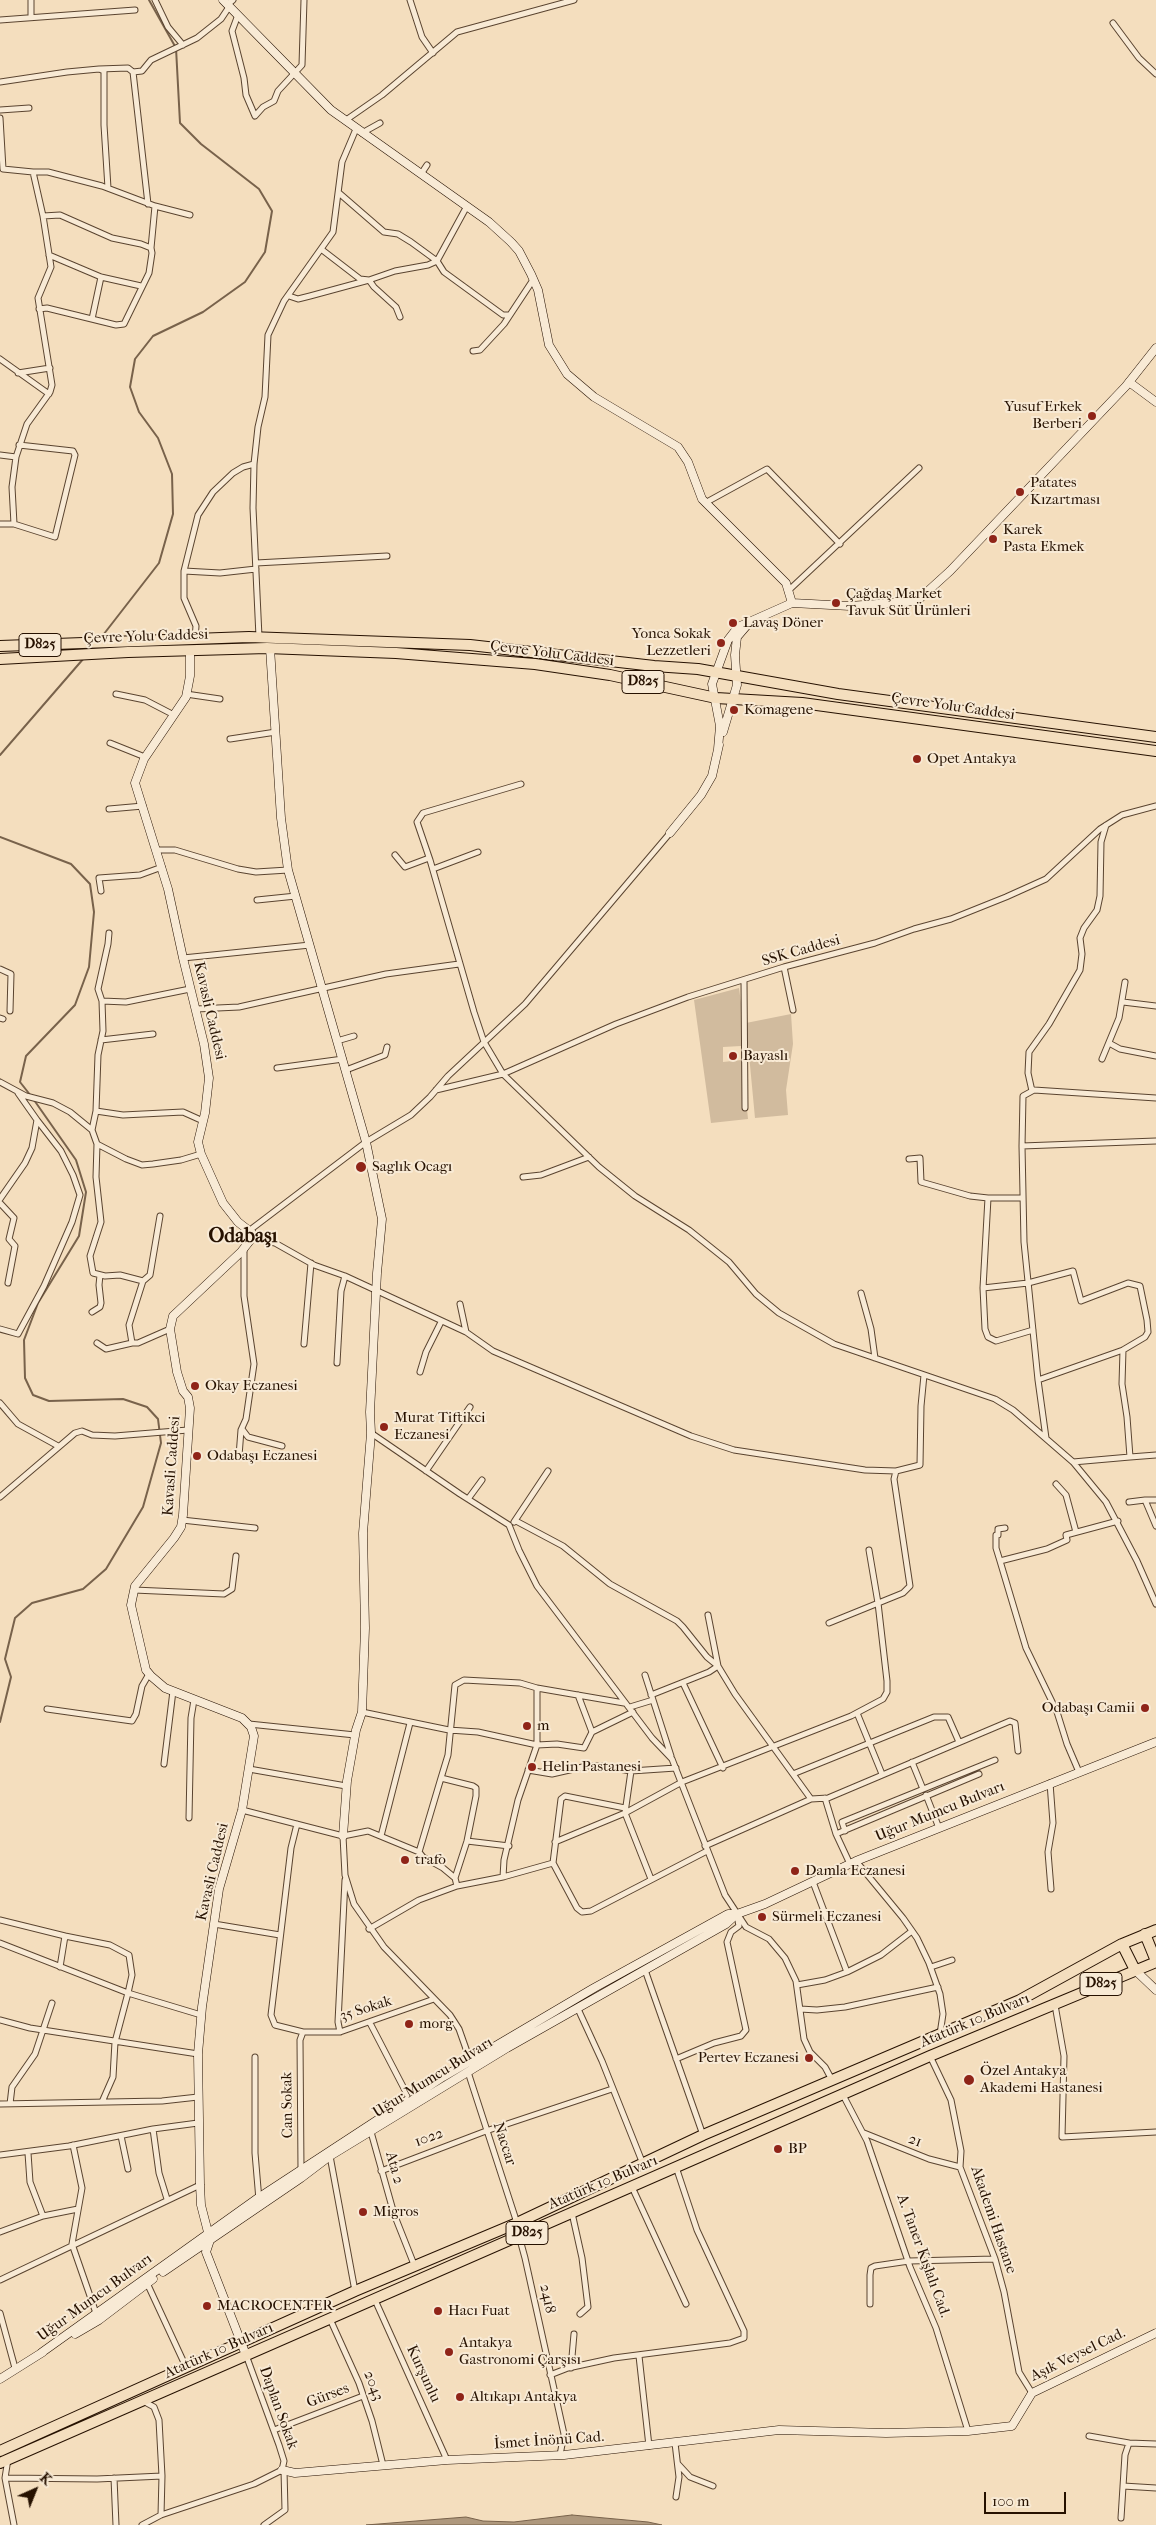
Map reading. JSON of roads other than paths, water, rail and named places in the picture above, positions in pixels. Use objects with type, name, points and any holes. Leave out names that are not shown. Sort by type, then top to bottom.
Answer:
[{"type":"highway","name":"Çevre Yolu Caddesi","points":[[0,646],[259,638],[470,645],[716,672],[847,695],[1156,737]]},
{"type":"highway","name":"Çevre Yolu Caddesi","points":[[0,660],[76,654],[270,648],[396,654],[534,664],[610,675],[716,698],[802,702],[1156,751]]},
{"type":"highway","name":"D825","points":[[1122,1944],[1156,1930]]},
{"type":"highway","points":[[1145,1934],[1156,1961]]},
{"type":"highway","points":[[1122,1944],[1134,1970]]},
{"type":"highway","name":"Atatürk 10 Bulvarı","points":[[0,2451],[355,2291],[516,2223],[703,2135],[1020,2000],[1122,1944]]},
{"type":"highway","name":"D825","points":[[1054,2004],[1156,1961]]},
{"type":"highway","name":"Atatürk 10 Bulvarı","points":[[4,2461],[930,2056],[1054,2004]]},
{"type":"street","points":[[31,0],[31,16]]},
{"type":"street","points":[[155,0],[168,27],[183,45]]},
{"type":"street","points":[[238,14],[232,31],[244,78],[246,95],[255,116],[263,107],[274,101],[278,91],[302,65],[304,54],[304,0]]},
{"type":"street","points":[[410,0],[422,38],[433,53]]},
{"type":"street","points":[[346,120],[382,95],[457,32],[574,0]]},
{"type":"street","points":[[0,82],[99,69],[129,68],[142,70],[151,60],[197,38],[221,19],[228,3],[331,110],[467,206],[511,242],[525,261],[538,290],[549,345],[567,374],[594,397],[678,448],[688,462],[693,481],[706,503],[763,557],[786,582],[792,604]]},
{"type":"street","points":[[0,20],[31,16],[135,10]]},
{"type":"street","points":[[1113,23],[1139,58],[1156,74]]},
{"type":"street","points":[[129,68],[148,204]]},
{"type":"street","points":[[99,69],[104,71],[104,124],[108,188]]},
{"type":"street","points":[[0,110],[29,108]]},
{"type":"street","points":[[0,118],[1,169],[48,172],[108,188],[148,204],[190,215]]},
{"type":"street","points":[[259,638],[254,464],[258,427],[266,397],[268,335],[274,319],[288,296],[334,232],[342,162],[359,131],[380,123]]},
{"type":"street","points":[[420,174],[427,164]]},
{"type":"street","points":[[14,524],[12,487],[19,445],[27,424],[49,394],[52,385],[39,291],[45,284],[51,267],[43,216],[33,172]]},
{"type":"street","points":[[339,193],[384,232],[398,234],[437,261],[444,272],[503,315],[509,315]]},
{"type":"street","points":[[40,309],[47,308],[120,326],[124,324],[149,273],[155,206]]},
{"type":"street","points":[[288,296],[298,299],[437,261],[467,206]]},
{"type":"street","points":[[43,216],[60,215],[112,238],[151,248]]},
{"type":"street","points":[[321,250],[360,278],[369,280],[374,287],[396,306],[400,317]]},
{"type":"street","points":[[49,255],[101,277],[141,286]]},
{"type":"street","points":[[92,319],[101,277]]},
{"type":"street","points":[[473,351],[480,350],[509,315],[533,280]]},
{"type":"street","points":[[718,749],[720,726],[712,684],[728,640],[738,627],[762,615],[792,604],[850,606],[917,602],[950,570],[1129,382],[1156,348]]},
{"type":"street","points":[[0,359],[49,394]]},
{"type":"street","points":[[18,373],[50,368]]},
{"type":"street","points":[[1129,382],[1156,402]]},
{"type":"street","points":[[0,524],[14,524],[55,537],[75,455],[72,451],[19,445]]},
{"type":"street","points":[[0,455],[16,457]]},
{"type":"street","points":[[195,639],[196,626],[184,598],[184,571],[202,506],[233,473],[254,464]]},
{"type":"street","points":[[788,591],[919,468]]},
{"type":"street","points":[[706,503],[767,469],[840,544]]},
{"type":"street","points":[[184,571],[220,573],[256,566],[387,556]]},
{"type":"street","points":[[252,1238],[250,1230],[366,1142],[410,1115],[525,1004],[562,963],[670,833],[701,795],[712,776],[738,675],[735,655],[738,637],[748,623],[762,615]]},
{"type":"street","points":[[270,648],[281,818],[288,870],[366,1142],[382,1219],[376,1292],[370,1412],[371,1433],[363,1533],[365,1628],[362,1712],[355,1735],[346,1786],[342,1836],[345,1874],[338,2022],[340,2032]]},
{"type":"street","name":"Kavasli Caddesi","points":[[190,650],[190,676],[186,694],[145,757],[136,783],[162,867],[182,958],[204,1044],[209,1078],[198,1142],[201,1154],[223,1203],[238,1222],[250,1230]]},
{"type":"street","points":[[116,694],[145,700],[174,714]]},
{"type":"street","points":[[186,694],[220,699]]},
{"type":"street","points":[[230,739],[276,732]]},
{"type":"street","points":[[110,743],[145,757]]},
{"type":"street","points":[[521,784],[423,813],[417,822],[430,858],[459,964],[484,1042],[503,1074],[589,1157],[635,1196],[688,1230],[729,1262],[756,1294],[779,1313],[834,1344],[995,1399],[1013,1410],[1073,1462],[1106,1502],[1118,1521],[1156,1604]]},
{"type":"street","points":[[109,809],[144,806]]},
{"type":"street","name":"SSK Caddesi","points":[[436,1090],[503,1074],[655,1009],[784,967],[875,943],[1006,897],[1046,878],[1106,825],[1122,815],[1156,806]]},
{"type":"street","points":[[1032,1091],[1028,1073],[1030,1052],[1080,970],[1082,954],[1080,938],[1097,910],[1100,896],[1101,842],[1106,825]]},
{"type":"street","points":[[157,850],[175,850],[238,870],[256,872],[288,870]]},
{"type":"street","points":[[432,869],[478,852]]},
{"type":"street","points":[[395,855],[405,867],[430,858]]},
{"type":"street","points":[[101,891],[99,878],[140,875],[162,867]]},
{"type":"street","points":[[256,900],[296,896]]},
{"type":"street","points":[[92,1130],[96,1111],[96,1074],[103,1031],[102,1001],[98,989],[109,933]]},
{"type":"street","points":[[182,958],[310,945]]},
{"type":"street","points":[[196,1010],[239,1007],[386,974],[459,964]]},
{"type":"street","points":[[784,967],[793,1010]]},
{"type":"street","points":[[0,969],[11,974],[10,1011]]},
{"type":"street","points":[[744,980],[745,1108]]},
{"type":"street","points":[[1102,1059],[1123,1002],[1125,982]]},
{"type":"street","points":[[102,1001],[126,1002],[190,989]]},
{"type":"street","points":[[1123,1002],[1156,1006]]},
{"type":"street","points":[[101,1040],[153,1034]]},
{"type":"street","points":[[338,1040],[354,1036]]},
{"type":"street","points":[[1109,1043],[1120,1049],[1156,1056]]},
{"type":"street","points":[[346,1070],[385,1056],[387,1047]]},
{"type":"street","points":[[277,1068],[343,1059]]},
{"type":"street","points":[[0,1082],[17,1093],[53,1103],[70,1112],[92,1130],[97,1144],[96,1177],[101,1222],[90,1256],[94,1273],[100,1275],[120,1275],[143,1281]]},
{"type":"street","points":[[1046,1439],[1028,1283],[1023,1198],[1023,1096],[1032,1091],[1121,1094],[1156,1098]]},
{"type":"street","points":[[0,1329],[18,1334],[44,1286],[68,1231],[80,1195],[73,1175],[61,1152],[17,1093]]},
{"type":"street","points":[[96,1111],[123,1114],[183,1112],[203,1121]]},
{"type":"street","points":[[0,1199],[25,1163],[32,1148],[37,1120]]},
{"type":"street","points":[[1022,1146],[1156,1141]]},
{"type":"street","points":[[97,1144],[113,1154],[142,1164],[168,1163],[201,1154]]},
{"type":"street","points":[[523,1177],[541,1175],[589,1157]]},
{"type":"street","points":[[909,1159],[920,1158],[921,1182],[958,1194],[988,1198],[1023,1198]]},
{"type":"street","points":[[988,1198],[983,1288],[985,1329],[988,1337],[996,1341],[1033,1330]]},
{"type":"street","points":[[0,1203],[14,1218],[10,1238],[15,1246],[8,1283]]},
{"type":"street","points":[[132,1343],[129,1325],[143,1281],[151,1272],[160,1216]]},
{"type":"street","points":[[97,1343],[106,1349],[138,1343],[170,1330],[173,1316],[244,1249],[252,1238]]},
{"type":"street","points":[[252,1238],[275,1243],[311,1263],[345,1276],[376,1292],[466,1332],[493,1351],[691,1436],[734,1450],[865,1470],[896,1471],[920,1465],[921,1406],[924,1375]]},
{"type":"street","points":[[240,1456],[242,1429],[246,1419],[254,1364],[244,1296],[244,1249]]},
{"type":"street","points":[[304,1344],[311,1263]]},
{"type":"street","points":[[983,1288],[1028,1283],[1073,1270],[1081,1302],[1128,1283],[1140,1286],[1145,1304],[1148,1332],[1140,1340],[1122,1350],[1038,1380]]},
{"type":"street","points":[[92,1312],[100,1307],[101,1303],[98,1285],[100,1275]]},
{"type":"street","points":[[336,1363],[345,1276]]},
{"type":"street","points":[[861,1293],[871,1329],[875,1358]]},
{"type":"street","points":[[460,1304],[466,1332]]},
{"type":"street","points":[[420,1372],[426,1352],[441,1322]]},
{"type":"street","name":"Kavasli Caddesi","points":[[134,1590],[174,1538],[182,1520],[188,1430],[188,1397],[183,1391],[177,1372],[170,1330]]},
{"type":"street","points":[[1122,1350],[1122,1384],[1130,1457]]},
{"type":"street","points":[[0,1402],[18,1424],[58,1446]]},
{"type":"street","points":[[426,1471],[470,1407]]},
{"type":"street","points":[[242,1429],[248,1437],[282,1446]]},
{"type":"street","points":[[0,1497],[74,1433],[82,1431],[92,1435],[115,1436],[188,1430]]},
{"type":"street","points":[[371,1433],[509,1525],[537,1586],[624,1703],[632,1710],[652,1738],[672,1759]]},
{"type":"street","points":[[1073,1462],[1156,1455]]},
{"type":"street","points":[[509,1525],[516,1520],[548,1471]]},
{"type":"street","points":[[828,1623],[903,1593],[910,1586],[894,1479],[896,1471]]},
{"type":"street","points":[[468,1499],[482,1480]]},
{"type":"street","points":[[1056,1484],[1066,1495],[1076,1532]]},
{"type":"street","points":[[1145,1500],[1156,1526]]},
{"type":"street","points":[[1129,1502],[1156,1500]]},
{"type":"street","points":[[182,1520],[255,1528]]},
{"type":"street","points":[[516,1520],[564,1546],[610,1584],[677,1621],[707,1658],[718,1666]]},
{"type":"street","points":[[1000,1561],[1047,1549],[1067,1540],[1066,1535],[1118,1521]]},
{"type":"street","points":[[1005,1528],[998,1530],[996,1548],[1026,1648],[1057,1712],[1067,1744],[1079,1772]]},
{"type":"street","points":[[555,1842],[682,1782],[723,1768],[876,1704],[887,1692],[878,1603],[869,1550]]},
{"type":"street","points":[[236,1556],[232,1589],[224,1594],[134,1590],[131,1605],[143,1661],[149,1674],[158,1683],[173,1691],[242,1718],[248,1724],[355,1735]]},
{"type":"street","points":[[708,1615],[718,1666],[735,1694],[811,1799]]},
{"type":"street","points":[[362,1712],[449,1730],[478,1732],[537,1745],[557,1744],[584,1748],[592,1732],[652,1697],[709,1672],[718,1666]]},
{"type":"street","points":[[47,1709],[132,1721],[136,1714],[142,1686],[149,1674]]},
{"type":"street","points":[[645,1675],[672,1759],[725,1895],[746,1926],[760,1932],[777,1947],[785,1958],[796,1985],[804,2039],[810,2052],[825,2068],[832,2080]]},
{"type":"street","points":[[419,1852],[448,1755],[455,1685],[459,1682],[520,1683],[537,1688],[624,1703]]},
{"type":"street","points":[[684,1683],[723,1768]]},
{"type":"street","points":[[502,1878],[504,1860],[509,1846],[518,1800],[537,1745],[537,1688]]},
{"type":"street","points":[[164,1764],[173,1691]]},
{"type":"street","points":[[578,1695],[592,1732]]},
{"type":"street","points":[[190,1818],[194,1700]]},
{"type":"street","points":[[857,1713],[882,1774]]},
{"type":"street","points":[[793,1774],[934,1717],[948,1717],[959,1742]]},
{"type":"street","points":[[625,1810],[565,1796],[561,1798],[553,1863],[577,1908],[582,1912],[591,1911],[706,1848],[811,1799],[825,1798],[1010,1721],[1015,1722],[1018,1751]]},
{"type":"street","points":[[382,1836],[410,1722]]},
{"type":"street","name":"Kavasli Caddesi","points":[[246,2355],[207,2256],[206,2246],[209,2236],[202,2205],[200,2185],[198,2054],[201,2015],[219,1889],[242,1810],[254,1736],[248,1724]]},
{"type":"street","name":"Uğur Mumcu Bulvarı","points":[[98,2316],[259,2202],[301,2169],[412,2103],[726,1924],[737,1914],[853,1863],[1156,1742]]},
{"type":"street","points":[[845,1831],[842,1822],[995,1760]]},
{"type":"street","points":[[912,1762],[939,1828]]},
{"type":"street","points":[[528,1770],[552,1774],[587,1766],[601,1766],[631,1771],[676,1768]]},
{"type":"street","points":[[249,1769],[346,1786]]},
{"type":"street","points":[[631,1771],[625,1810],[651,1879]]},
{"type":"street","points":[[836,1834],[980,1774]]},
{"type":"street","points":[[441,1778],[476,1788],[467,1841],[455,1878],[457,1886]]},
{"type":"street","points":[[1050,1783],[1053,1823],[1048,1852],[1051,1889]]},
{"type":"street","points":[[923,1788],[926,1795]]},
{"type":"street","points":[[825,1798],[836,1834],[853,1863],[912,1931],[931,1967],[938,1987],[943,2014],[940,2034]]},
{"type":"street","points":[[242,1810],[342,1836],[362,1831],[382,1836],[419,1852],[423,1857],[443,1868],[455,1878]]},
{"type":"street","points":[[214,1924],[280,1935],[291,1848],[297,1824]]},
{"type":"street","points":[[467,1841],[509,1846]]},
{"type":"street","points":[[369,1929],[419,1900],[457,1886],[502,1878],[553,1863]]},
{"type":"street","name":"Naccar","points":[[345,1874],[354,1904],[369,1929],[460,2029],[470,2060],[470,2071],[486,2131],[516,2223]]},
{"type":"street","points":[[813,1882],[847,1972]]},
{"type":"street","name":"Uğur Mumcu Bulvarı","points":[[259,2202],[301,2178],[330,2156],[371,2132],[470,2060],[728,1914],[737,1914]]},
{"type":"street","points":[[676,2059],[714,2043],[741,2036],[746,2030],[727,1942],[731,1932],[739,1926],[737,1914]]},
{"type":"street","points":[[0,1920],[110,1945],[129,1955],[132,1975],[115,2042],[113,2077],[102,2102]]},
{"type":"street","points":[[796,1985],[825,1980],[847,1972],[881,1955],[912,1931]]},
{"type":"street","name":"35 Sokak","points":[[280,1935],[272,2021],[275,2026],[303,2032],[340,2032],[434,1999]]},
{"type":"street","points":[[60,1967],[65,1936]]},
{"type":"street","points":[[0,1943],[128,1993],[201,2015]]},
{"type":"street","points":[[931,1967],[952,1960]]},
{"type":"street","points":[[645,1970],[703,2135]]},
{"type":"street","points":[[1134,1970],[1156,1990]]},
{"type":"street","points":[[800,2009],[817,2010],[844,2007],[938,1987]]},
{"type":"street","points":[[10,2104],[12,2087],[35,2054],[52,2003]]},
{"type":"street","points":[[1054,2004],[1064,2056],[1062,2137],[1156,2132]]},
{"type":"street","points":[[578,2009],[643,2164]]},
{"type":"street","points":[[0,2020],[115,2042],[198,2054]]},
{"type":"street","points":[[370,2023],[412,2103]]},
{"type":"street","name":"Can Sokak","points":[[301,2178],[300,2040],[303,2032]]},
{"type":"street","name":"Akademi Hastane","points":[[930,2056],[951,2100],[961,2151],[960,2167],[995,2259],[1004,2292],[1019,2372],[1032,2393]]},
{"type":"street","points":[[255,2058],[255,2153],[259,2202]]},
{"type":"street","name":"1022","points":[[381,2170],[486,2131],[612,2089]]},
{"type":"street","name":"A. Taner Kışlalı Cad.","points":[[843,2095],[864,2133],[909,2261],[936,2328],[968,2431]]},
{"type":"street","points":[[0,2104],[162,2101],[198,2097]]},
{"type":"street","points":[[0,2155],[28,2153],[153,2129],[198,2123]]},
{"type":"street","points":[[153,2129],[160,2173],[167,2199]]},
{"type":"street","name":"Ata 2","points":[[371,2132],[394,2214],[415,2267]]},
{"type":"street","name":"21","points":[[864,2133],[929,2159],[960,2167]]},
{"type":"street","points":[[121,2136],[128,2170]]},
{"type":"street","points":[[73,2145],[82,2188],[72,2244],[98,2316]]},
{"type":"street","points":[[28,2153],[30,2182],[43,2216]]},
{"type":"street","points":[[330,2156],[355,2291]]},
{"type":"street","points":[[550,2375],[614,2358],[738,2342],[744,2338],[744,2331],[697,2230],[676,2168]]},
{"type":"street","points":[[0,2280],[72,2244],[200,2185]]},
{"type":"street","points":[[632,2187],[686,2304]]},
{"type":"street","points":[[0,2232],[43,2216],[78,2209]]},
{"type":"street","points":[[572,2213],[582,2258],[588,2307],[580,2314]]},
{"type":"street","name":"Uğur Mumcu Bulvarı","points":[[0,2379],[147,2283],[209,2236]]},
{"type":"street","name":"2418","points":[[518,2236],[525,2258],[564,2434],[564,2444],[560,2455]]},
{"type":"street","points":[[870,2304],[871,2268],[909,2261],[995,2259]]},
{"type":"street","points":[[147,2283],[186,2367]]},
{"type":"street","name":"Kurşunlu","points":[[375,2300],[447,2460]]},
{"type":"street","points":[[0,2313],[15,2368]]},
{"type":"street","name":"2043","points":[[330,2319],[363,2396],[383,2465]]},
{"type":"street","name":"Aşık Veysel Cad.","points":[[968,2431],[1012,2426],[1032,2393],[1156,2333]]},
{"type":"street","points":[[571,2368],[574,2334]]},
{"type":"street","name":"Daplan Sokak","points":[[246,2355],[284,2461],[285,2510],[264,2525]]},
{"type":"street","points":[[639,2356],[649,2446]]},
{"type":"street","name":"Gürses","points":[[274,2430],[363,2396]]},
{"type":"street","points":[[143,2401],[154,2407],[159,2420],[162,2476],[161,2515]]},
{"type":"street","name":"İsmet İnönü Cad.","points":[[283,2470],[295,2473],[447,2460],[560,2455],[779,2430],[886,2433],[968,2431]]},
{"type":"street","points":[[1089,2436],[1129,2443],[1156,2444]]},
{"type":"street","points":[[675,2443],[679,2477],[676,2498]]},
{"type":"street","points":[[1121,2518],[1125,2455],[1129,2443]]},
{"type":"street","points":[[4,2461],[14,2525]]},
{"type":"street","points":[[678,2464],[690,2477],[713,2486]]},
{"type":"street","points":[[142,2525],[161,2515],[254,2484],[283,2470]]},
{"type":"street","points":[[6,2478],[162,2476]]},
{"type":"street","points":[[114,2478],[116,2525]]},
{"type":"street","points":[[1123,2486],[1156,2488]]},
{"type":"waterway","points":[[100,639],[159,563],[173,514],[172,474],[158,438],[139,412],[130,387],[135,359],[153,336],[203,312],[245,282],[265,252],[272,211],[259,189],[201,144],[180,123],[176,48],[149,0]]},
{"type":"waterway","points":[[0,755],[84,658]]},
{"type":"waterway","points":[[0,837],[71,864],[90,884],[94,912],[89,967],[75,1005],[26,1056],[20,1082],[31,1096]]},
{"type":"waterway","points":[[0,1722],[11,1677],[5,1659],[15,1618],[32,1603],[83,1589],[106,1569],[143,1507],[161,1443],[158,1419],[147,1407],[123,1399],[49,1401],[33,1395],[25,1378],[24,1340],[38,1303],[79,1236],[86,1192],[76,1160],[34,1100]]},
{"type":"place","name":"Yusuf Erkek Berberi","points":[[1092,416]]},
{"type":"place","name":"Patates Kızartması","points":[[1020,492]]},
{"type":"place","name":"Karek Pasta Ekmek","points":[[993,539]]},
{"type":"place","name":"Çağdaş Market Tavuk Süt Ürünleri","points":[[836,603]]},
{"type":"place","name":"Lavaş Döner","points":[[733,623]]},
{"type":"place","name":"Yonca Sokak Lezzetleri","points":[[721,643]]},
{"type":"place","name":"Komagene","points":[[734,710]]},
{"type":"place","name":"Opet Antakya","points":[[917,759]]},
{"type":"place","name":"Bayaslı","points":[[733,1056]]},
{"type":"place","name":"Saglık Ocagı","points":[[361,1167]]},
{"type":"place","name":"Okay Eczanesi","points":[[195,1386]]},
{"type":"place","name":"Murat Tiftikci Eczanesi","points":[[384,1427]]},
{"type":"place","name":"Odabaşı Eczanesi","points":[[197,1456]]},
{"type":"place","name":"Odabaşı Camii","points":[[1145,1708]]},
{"type":"place","name":"m","points":[[527,1726]]},
{"type":"place","name":"Helin Pastanesi","points":[[532,1767]]},
{"type":"place","name":"trafo","points":[[405,1860]]},
{"type":"place","name":"Damla Eczanesi","points":[[795,1871]]},
{"type":"place","name":"Sürmeli Eczanesi","points":[[762,1917]]},
{"type":"place","name":"morg","points":[[409,2024]]},
{"type":"place","name":"Pertev Eczanesi","points":[[809,2058]]},
{"type":"place","name":"Özel Antakya Akademi Hastanesi","points":[[969,2080]]},
{"type":"place","name":"BP","points":[[778,2149]]},
{"type":"place","name":"Migros","points":[[363,2212]]},
{"type":"place","name":"MACROCENTER","points":[[207,2306]]},
{"type":"place","name":"Hacı Fuat","points":[[438,2311]]},
{"type":"place","name":"Antakya Gastronomi Çarşısı","points":[[449,2352]]},
{"type":"place","name":"Altıkapı Antakya","points":[[460,2397]]},
{"type":"district","name":"Odabaşı","points":[[243,1237]]}]
